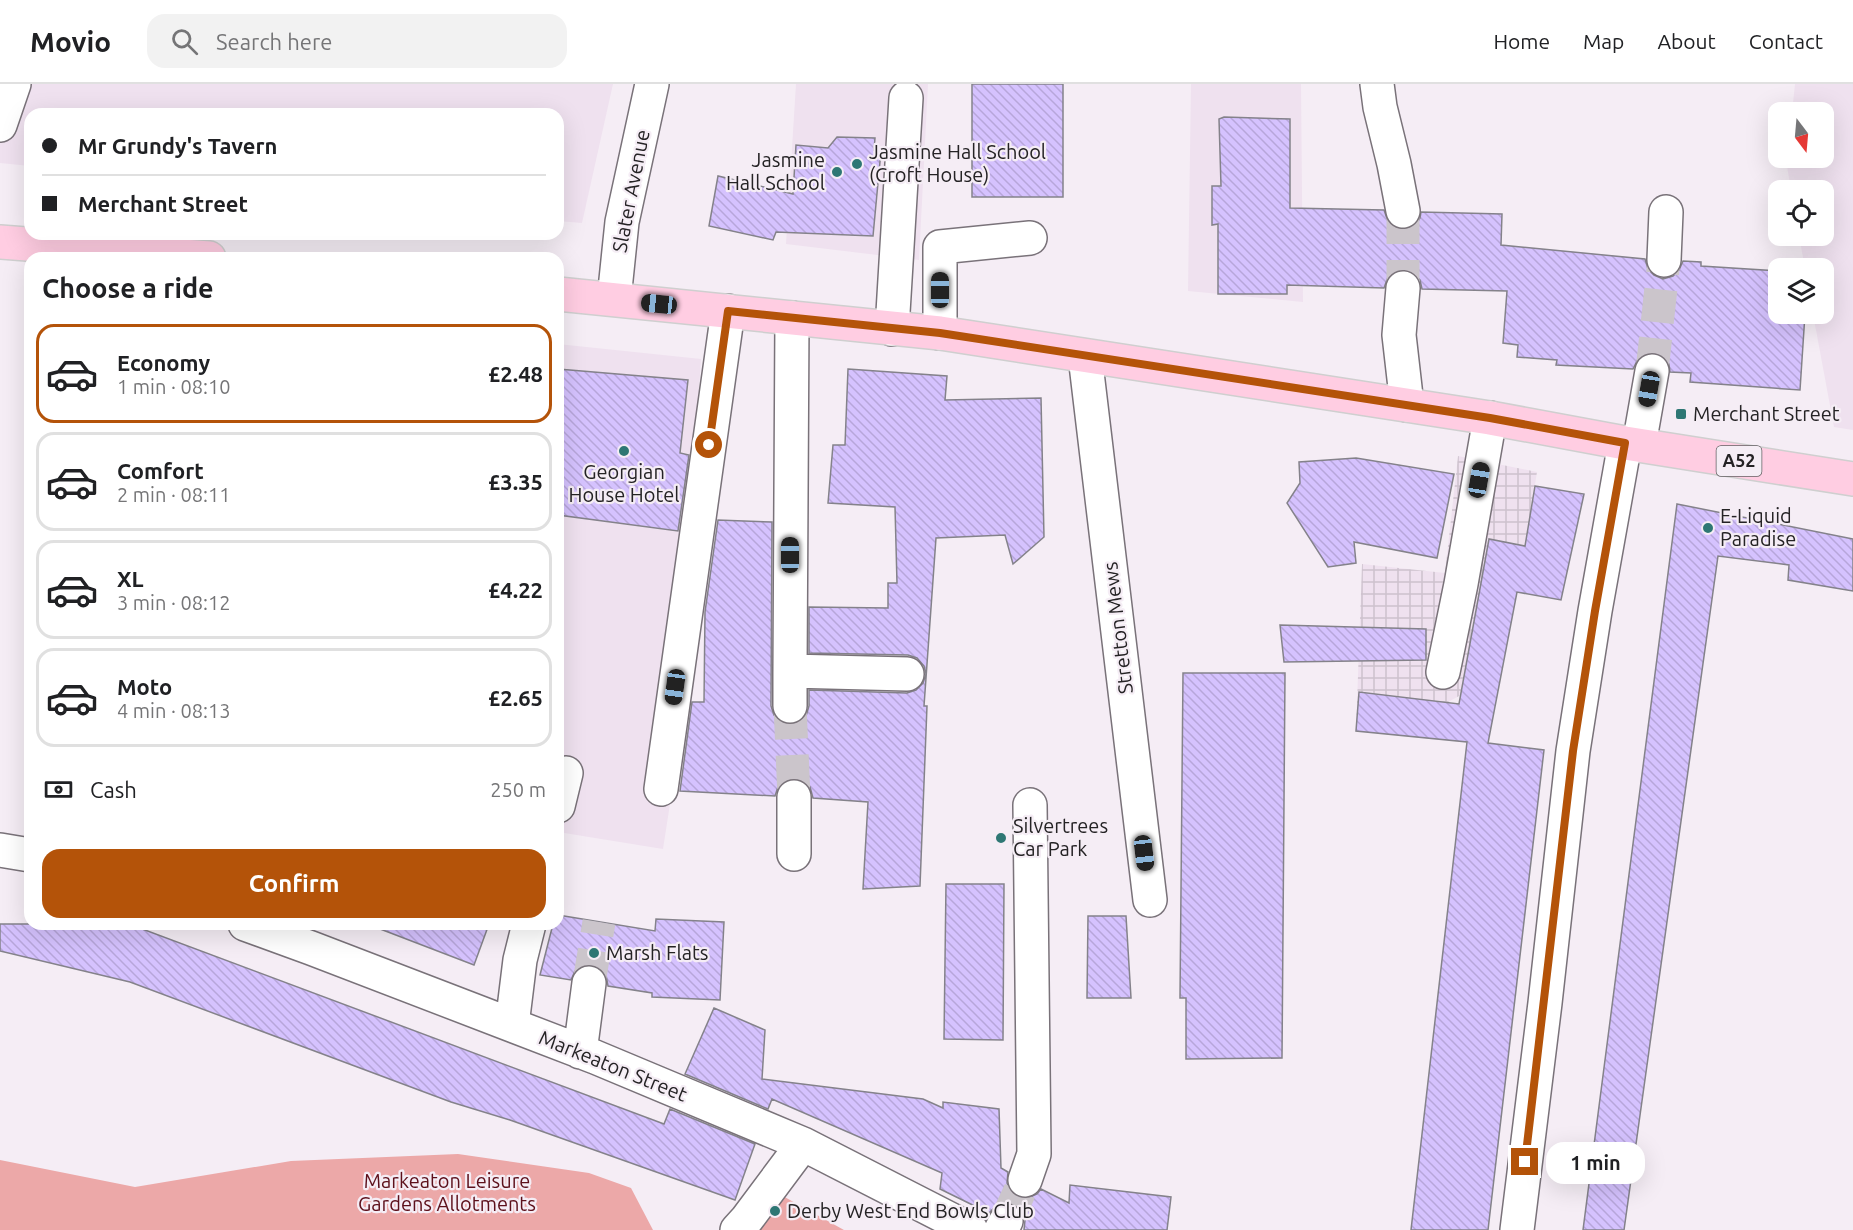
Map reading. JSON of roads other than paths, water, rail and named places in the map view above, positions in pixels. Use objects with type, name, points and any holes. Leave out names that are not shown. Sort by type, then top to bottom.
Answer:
[{"type":"main road","points":[[0,242],[131,252]]},
{"type":"main road","name":"A52","points":[[564,295],[940,333],[1490,418],[1632,444],[1853,479]]},
{"type":"street","points":[[0,125],[14,84]]},
{"type":"street","name":"Slater Avenue","points":[[614,299],[622,222],[652,84]]},
{"type":"street","points":[[1377,84],[1403,211]]},
{"type":"street","points":[[892,329],[906,98]]},
{"type":"street","points":[[1664,260],[1666,212]]},
{"type":"street","points":[[940,333],[940,247],[1030,238]]},
{"type":"street","points":[[1403,288],[1399,335],[1407,405]]},
{"type":"street","points":[[661,789],[728,311]]},
{"type":"street","points":[[790,706],[792,318]]},
{"type":"street","name":"Stretton Mews","points":[[1085,356],[1150,900]]},
{"type":"street","points":[[1517,1230],[1573,751],[1595,611],[1632,444],[1652,371]]},
{"type":"street","points":[[1443,672],[1490,418]]},
{"type":"street","points":[[790,671],[907,674]]},
{"type":"street","points":[[564,781],[566,773]]},
{"type":"street","points":[[794,797],[794,854]]},
{"type":"street","points":[[1025,1180],[1034,1154],[1030,804]]},
{"type":"street","points":[[0,850],[24,854]]},
{"type":"street","name":"Markeaton Street","points":[[280,930],[316,936],[512,1025],[802,1144],[971,1230]]},
{"type":"street","points":[[512,1025],[520,960],[528,930]]},
{"type":"street","points":[[580,1052],[589,983]]},
{"type":"street","points":[[737,1230],[802,1144]]},
{"type":"tunnel","points":[[1403,211],[1403,288]]},
{"type":"tunnel","points":[[1652,371],[1664,260]]},
{"type":"tunnel","points":[[790,706],[794,797]]},
{"type":"tunnel","points":[[589,983],[599,922]]},
{"type":"tunnel","points":[[1006,1221],[1025,1180]]},
{"type":"place","name":"Jasmine Hall School (Croft House)","points":[[857,164]]},
{"type":"place","name":"Jasmine Hall School","points":[[837,172]]},
{"type":"place","name":"Merchant Street","points":[[1681,414]]},
{"type":"place","name":"Georgian House Hotel","points":[[624,451]]},
{"type":"place","name":"E-Liquid Paradise","points":[[1708,528]]},
{"type":"place","name":"Silvertrees Car Park","points":[[1001,838]]},
{"type":"place","name":"Marsh Flats","points":[[594,953]]},
{"type":"place","name":"Derby West End Bowls Club","points":[[775,1211]]},
{"type":"park label","name":"Markeaton Leisure Gardens Allotments","points":[[447,1192]]}]
